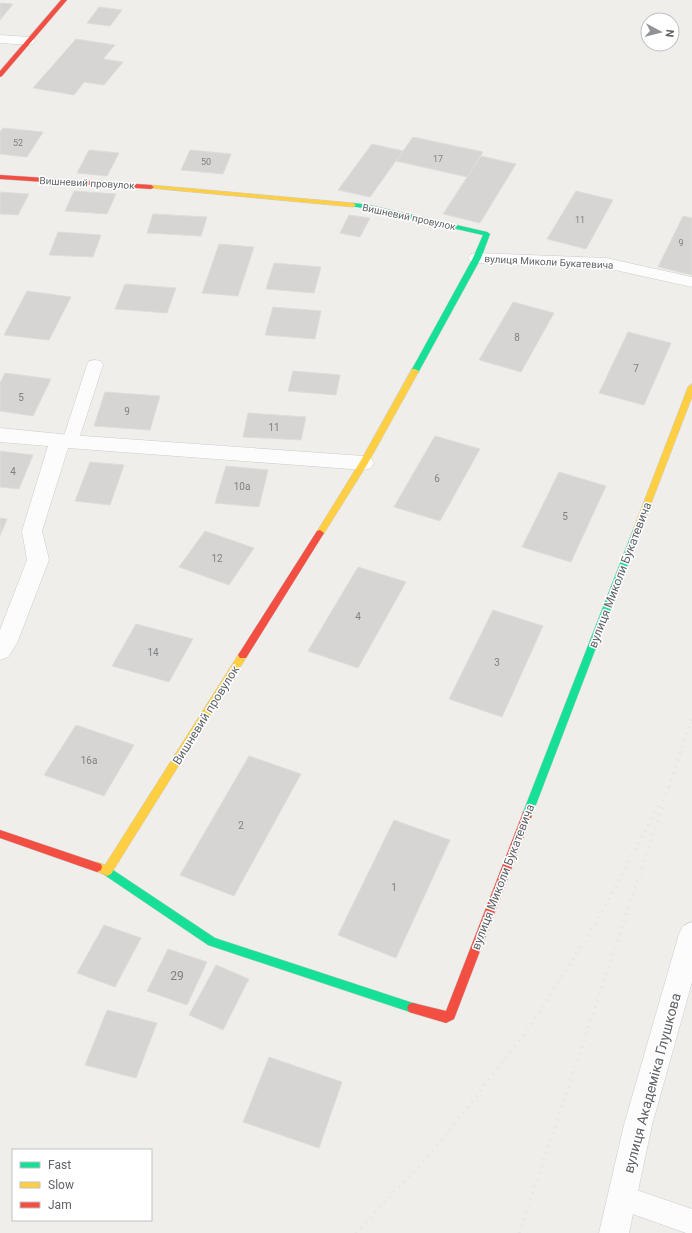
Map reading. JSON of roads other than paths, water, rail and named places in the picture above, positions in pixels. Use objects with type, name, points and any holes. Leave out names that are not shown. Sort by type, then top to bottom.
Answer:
[{"type":"street","points":[[0,75],[64,0]]},
{"type":"street","name":"Вишневий провулок","points":[[0,178],[189,189],[369,207],[487,234],[477,258],[364,463],[107,871]]},
{"type":"street","name":"вулиця Миколи Букатевича","points":[[477,258],[606,263],[692,282]]},
{"type":"street","name":"вулиця Миколи Букатевича","points":[[107,871],[212,942],[441,1017],[446,1018],[450,1015],[692,387]]},
{"type":"street","points":[[0,435],[65,442],[364,463]]},
{"type":"street","points":[[0,651],[6,643],[38,560],[32,531],[65,442]]},
{"type":"street","points":[[0,834],[107,871]]},
{"type":"street","name":"вулиця Академіка Глушкова","points":[[614,1233],[638,1125],[692,934]]},
{"type":"lane","points":[[0,39],[29,41]]},
{"type":"lane","points":[[65,442],[95,365]]},
{"type":"lane","points":[[622,1198],[692,1222]]},
{"type":"railway","points":[[669,786],[692,719]]},
{"type":"railway","points":[[356,1233],[435,1149],[529,1028],[596,923],[669,786]]},
{"type":"railway","points":[[519,1233],[663,806]]}]
